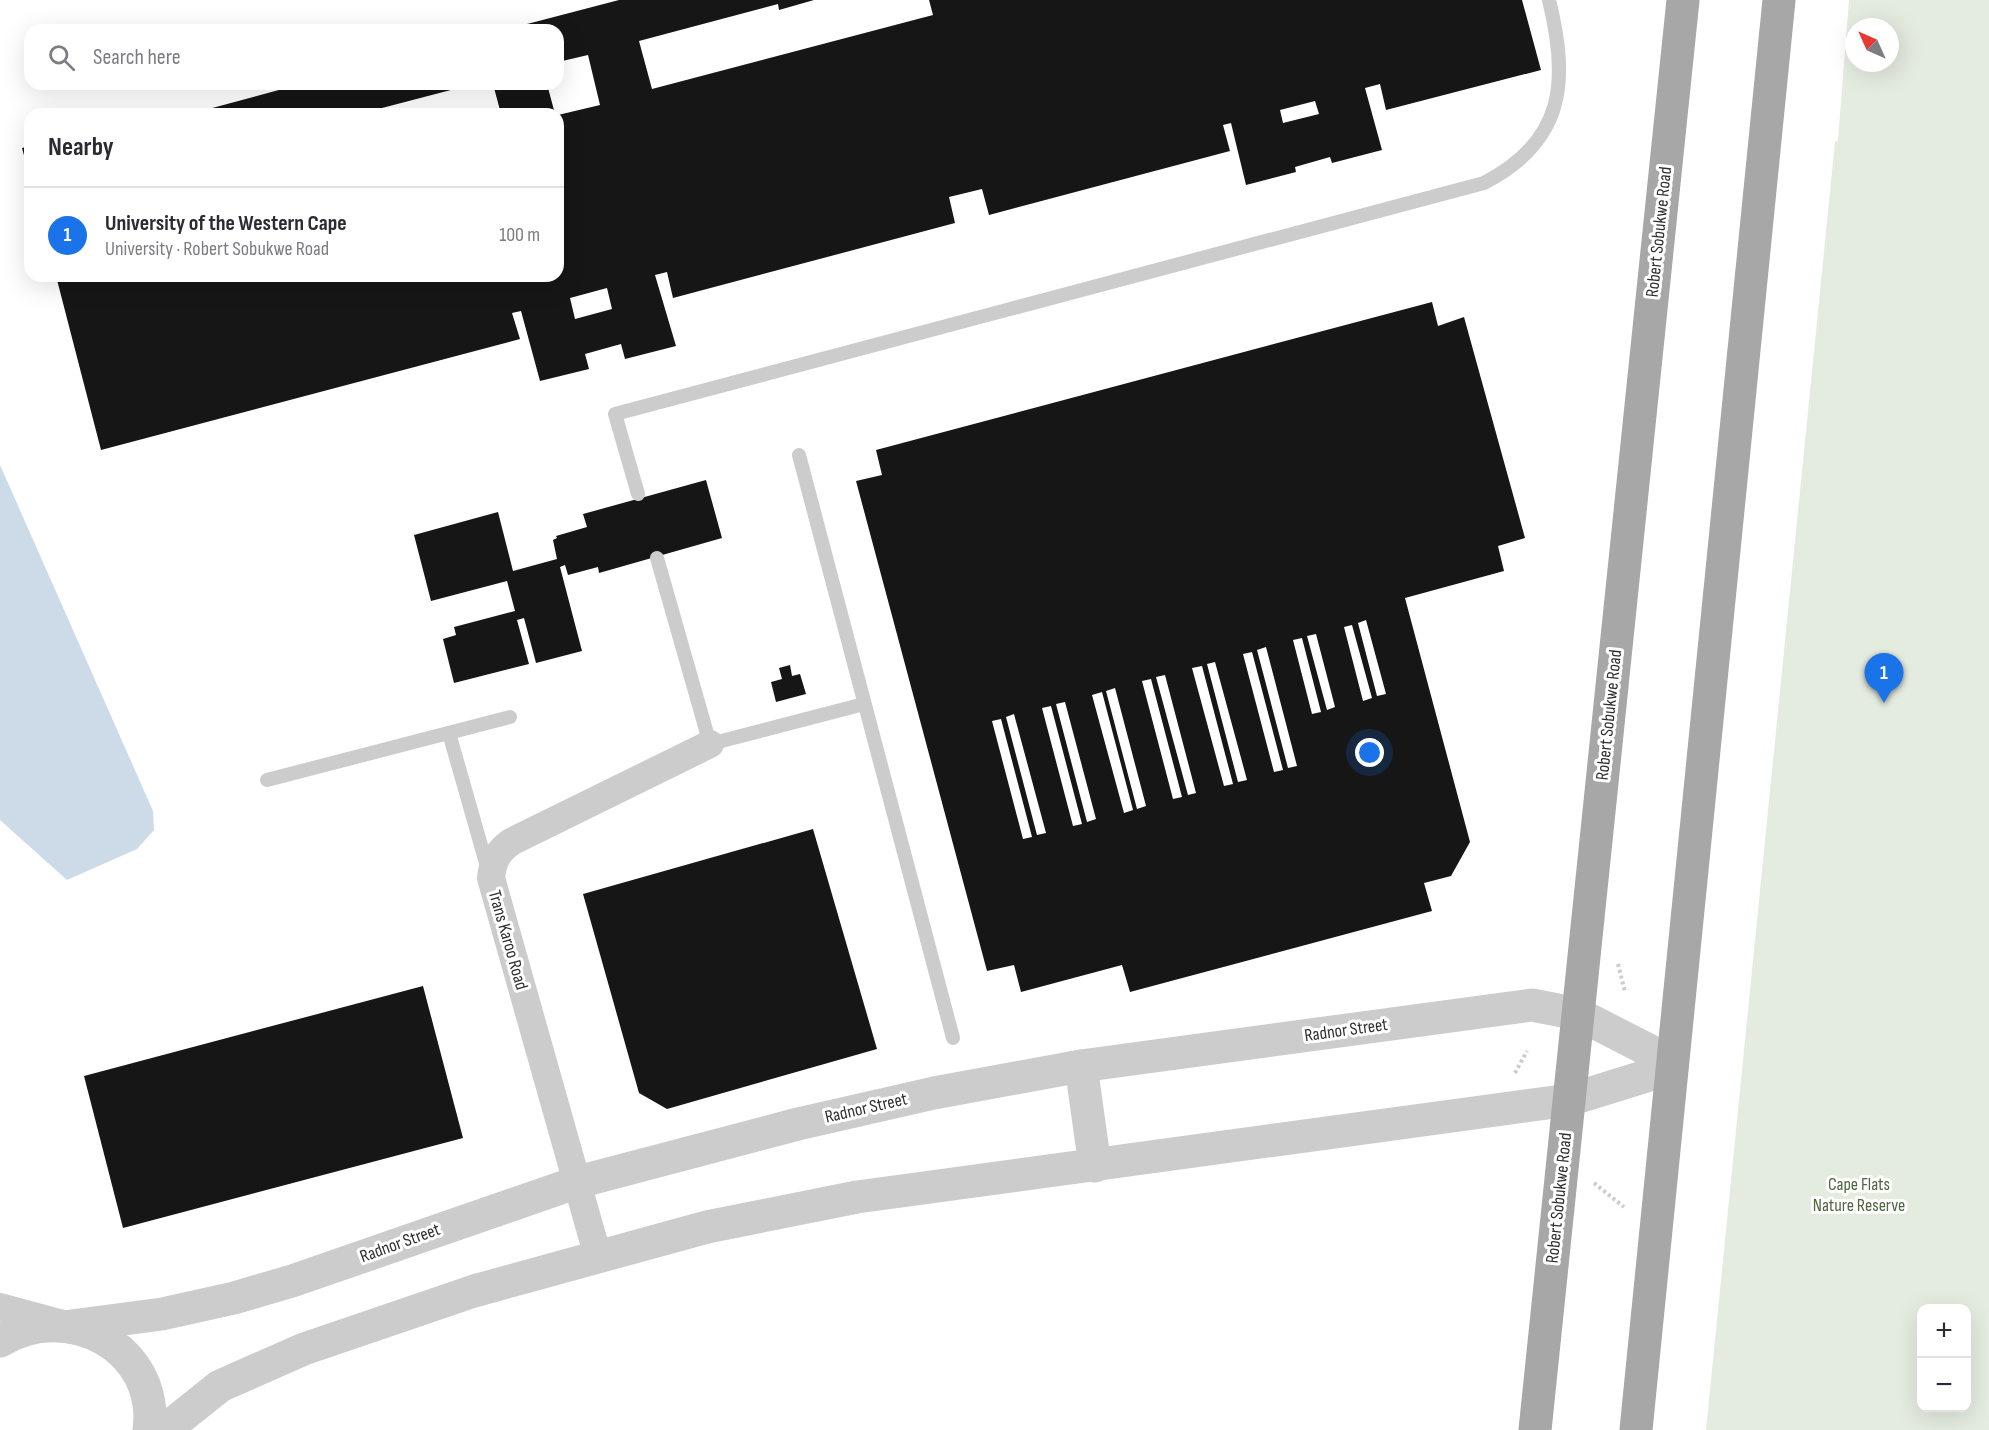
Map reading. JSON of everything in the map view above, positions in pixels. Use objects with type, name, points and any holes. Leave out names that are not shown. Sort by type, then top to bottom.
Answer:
[{"type":"main road","name":"Robert Sobukwe Road","points":[[1535,1430],[1683,0]]},
{"type":"main road","points":[[1636,1430],[1779,0]]},
{"type":"street","name":"Trans Karoo Road","points":[[598,1257],[490,878],[497,854],[511,842],[710,744]]},
{"type":"street","name":"Radnor Street","points":[[0,1341],[31,1327],[162,1314],[234,1298],[291,1281],[578,1182],[798,1124],[934,1093],[1081,1066],[1532,1005],[1578,1014],[1672,1065]]},
{"type":"street","points":[[165,1430],[220,1386],[257,1368],[474,1291],[707,1227],[857,1197],[1569,1100],[1672,1065]]},
{"type":"street","points":[[1081,1066],[1095,1166]]},
{"type":"street","points":[[0,1307],[96,1334],[118,1348],[135,1369],[146,1393],[151,1419],[149,1430]]},
{"type":"lane","points":[[638,495],[615,414],[1484,183],[1511,169],[1533,149],[1549,121],[1557,94],[1560,61],[1558,38],[1549,0]]},
{"type":"lane","points":[[799,455],[952,1038]]},
{"type":"lane","points":[[657,558],[710,744],[864,704]]},
{"type":"lane","points":[[267,780],[510,717]]},
{"type":"lane","points":[[449,733],[490,878]]},
{"type":"path","points":[[1616,954],[1625,992]]},
{"type":"path","points":[[1511,1079],[1527,1051]]},
{"type":"path","points":[[1594,1183],[1624,1207]]},
{"type":"green space","name":"Cape Flats Nature Reserve","points":[[1849,0],[1989,0],[1989,1430],[1706,1430],[1835,142],[1838,140],[1845,51],[1845,72],[1899,72],[1899,18],[1848,18]]},
{"type":"water","points":[[0,465],[153,811],[154,830],[137,849],[67,880],[0,820]]},
{"type":"building","points":[[619,0],[814,0],[779,10],[778,4],[639,41],[652,89],[933,15],[929,0],[1522,0],[1541,70],[1386,110],[1380,84],[1365,88],[1382,150],[1332,163],[1330,157],[1295,167],[1296,172],[1246,185],[1231,123],[1223,125],[1230,151],[989,215],[982,189],[949,197],[955,223],[673,298],[667,272],[655,275],[676,346],[625,359],[621,344],[585,354],[589,369],[540,381],[521,311],[512,313],[520,339],[101,450],[58,282],[564,282],[564,114],[600,105],[588,55],[564,61],[564,24],[527,24]],"holes":[[[1315,101],[1319,114],[1283,123],[1280,110]],[[607,288],[612,309],[575,319],[570,298]]]},
{"type":"building","points":[[279,90],[451,90],[382,108],[212,108]]},
{"type":"building","points":[[495,90],[549,90],[553,108],[499,108]]},
{"type":"building","points":[[1432,302],[1438,326],[1464,317],[1525,538],[1498,546],[1504,571],[1405,598],[1470,842],[1451,876],[1424,883],[1432,911],[1130,992],[1122,965],[1021,992],[1014,965],[987,971],[856,481],[882,475],[876,450]],"holes":[[[1366,620],[1386,694],[1377,696],[1358,623]],[[1352,625],[1372,698],[1363,701],[1344,627]],[[1316,634],[1335,707],[1327,710],[1307,636]],[[1302,638],[1321,712],[1312,714],[1293,640]],[[1266,647],[1297,766],[1288,768],[1257,650]],[[1252,652],[1283,770],[1274,772],[1243,654]],[[1215,662],[1247,780],[1238,782],[1207,664]],[[1202,666],[1233,784],[1224,786],[1192,668]],[[1165,675],[1196,793],[1188,795],[1156,677]],[[1151,679],[1182,797],[1173,799],[1142,681]],[[1115,688],[1146,806],[1137,809],[1106,691]],[[1102,692],[1133,810],[1124,813],[1092,695]],[[1065,702],[1096,819],[1087,822],[1056,704]],[[1051,706],[1082,824],[1073,826],[1042,708]],[[1014,714],[1046,833],[1037,835],[1006,717]],[[1001,719],[1032,837],[1023,839],[992,721]]]},
{"type":"building","points":[[706,480],[722,538],[599,573],[598,567],[568,575],[565,565],[560,567],[582,651],[536,663],[524,618],[517,620],[529,664],[454,683],[443,639],[456,635],[454,627],[515,611],[507,581],[431,601],[414,535],[498,512],[513,571],[557,559],[553,540],[557,538],[556,536],[587,527],[583,514]]},
{"type":"building","points":[[790,665],[792,676],[800,674],[806,694],[776,702],[771,682],[782,679],[779,668]]},
{"type":"building","points":[[813,829],[877,1049],[667,1109],[639,1093],[583,894]]},
{"type":"building","points":[[423,986],[463,1138],[123,1228],[84,1076]]},
{"type":"place","name":"University of the Western Cape","points":[[1884,703]]}]
